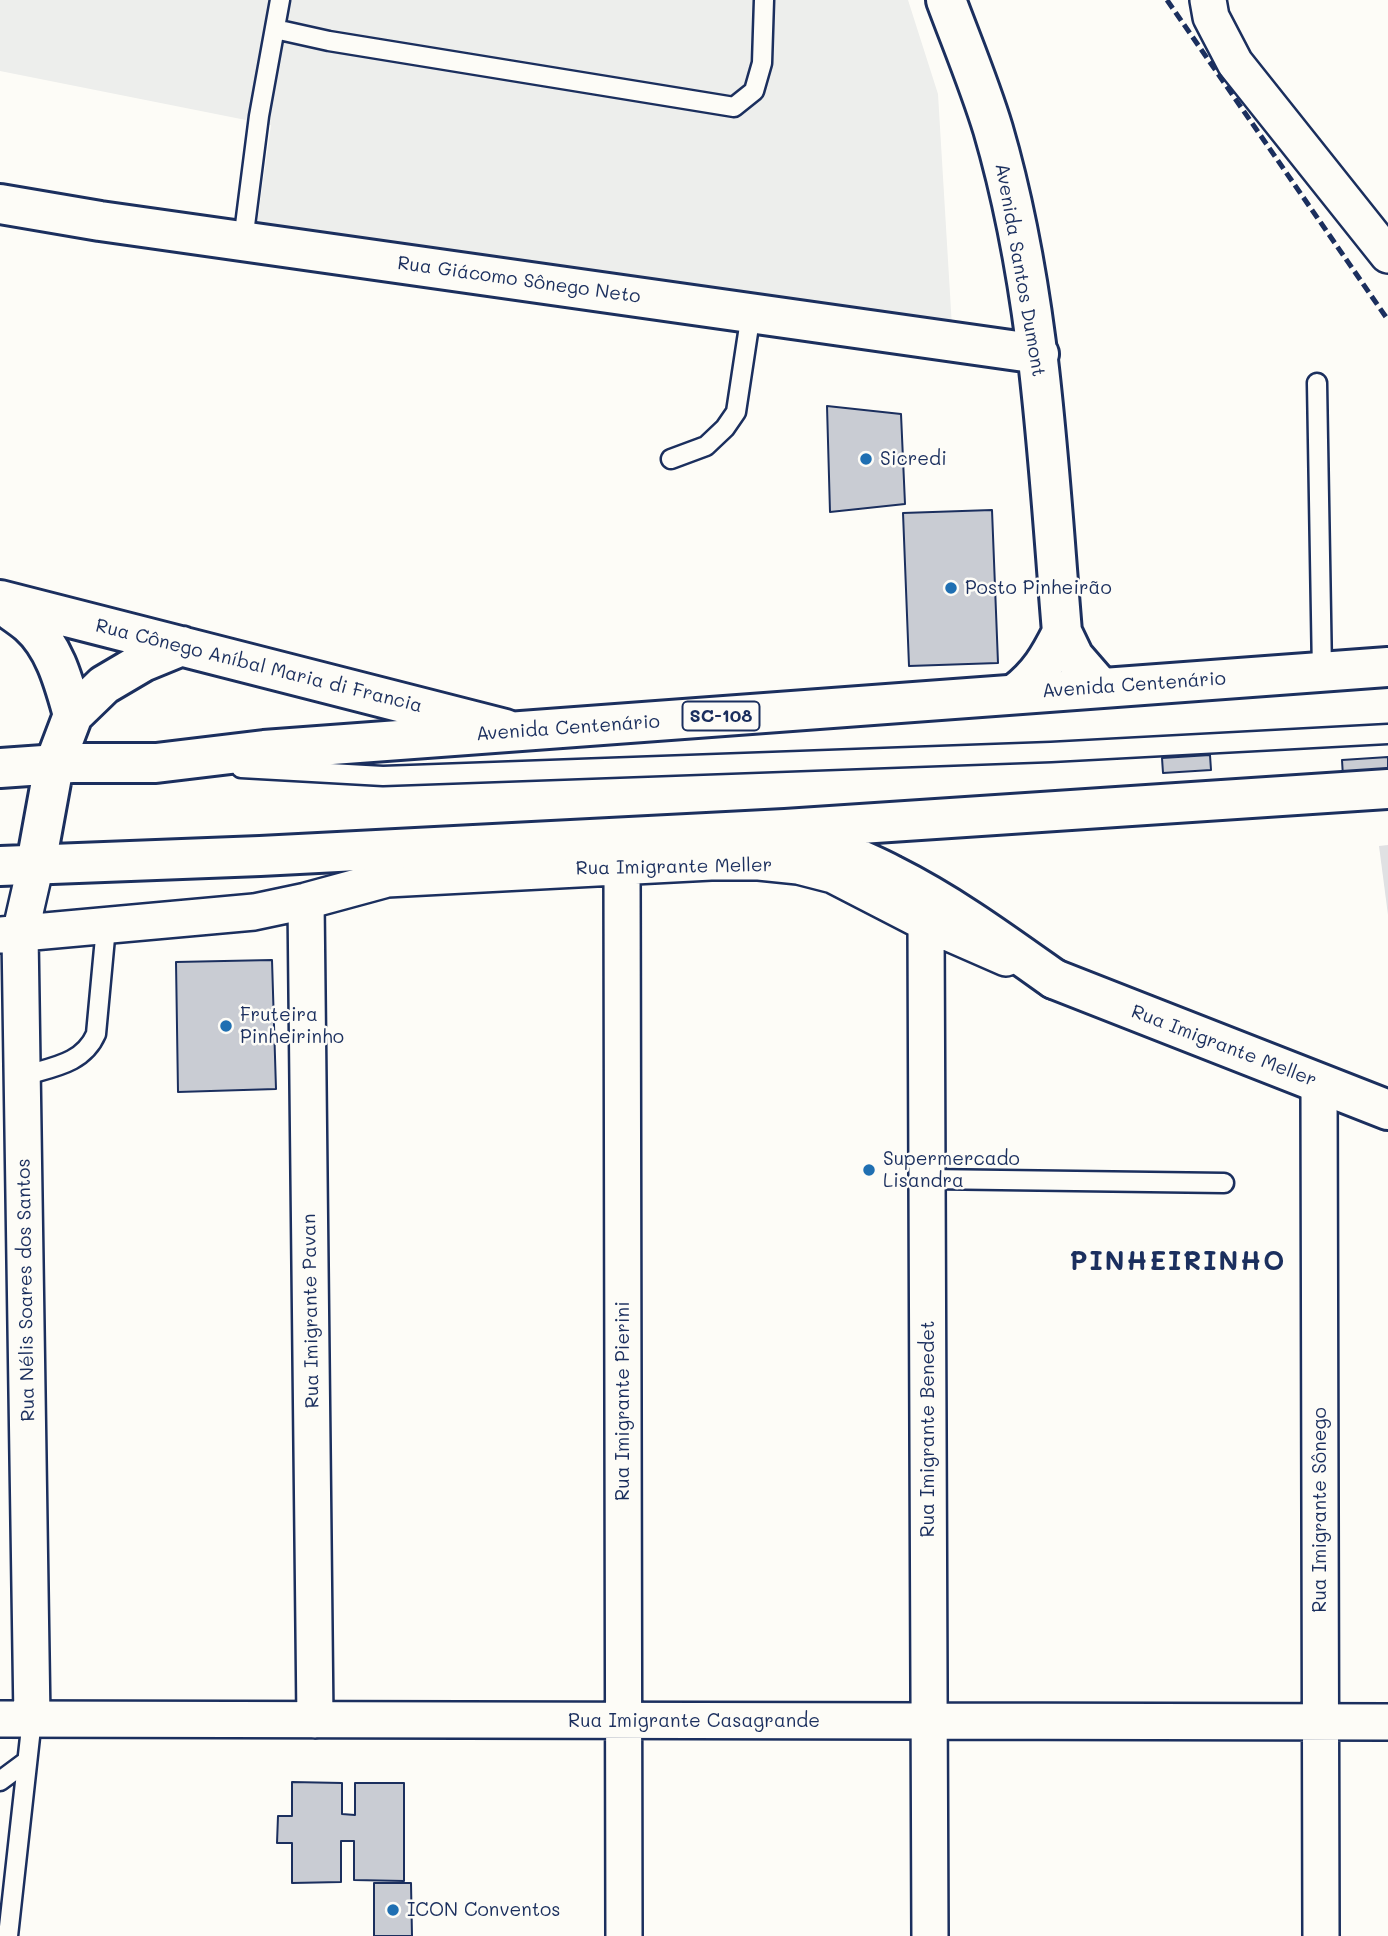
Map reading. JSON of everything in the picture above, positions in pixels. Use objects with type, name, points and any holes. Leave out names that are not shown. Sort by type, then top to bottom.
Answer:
[{"type":"main road","name":"Avenida Santos Dumont","points":[[946,0],[993,128],[1014,216],[1039,354],[1062,632],[1074,657],[1100,687]]},
{"type":"main road","name":"Rua Giácomo Sônego Neto","points":[[0,204],[100,221],[1039,354]]},
{"type":"main road","points":[[0,601],[31,626],[49,649],[63,677],[73,715]]},
{"type":"main road","name":"Rua Cônego Aníbal Maria di Francia","points":[[0,601],[517,732]]},
{"type":"main road","points":[[1016,693],[1034,679],[1062,632]]},
{"type":"main road","points":[[182,646],[121,673],[104,685],[73,715],[18,865],[260,856],[785,829],[1388,789]]},
{"type":"main road","name":"Avenida Centenário","points":[[0,768],[156,763],[264,750],[1388,667]]},
{"type":"main road","points":[[785,829],[866,862],[923,891],[993,935],[1054,979]]},
{"type":"main road","name":"Rua Imigrante Meller","points":[[1054,979],[1388,1110]]},
{"type":"street","points":[[1208,0],[1211,17],[1235,63],[1388,255]]},
{"type":"street","name":"Rua Imigrante Meller","points":[[10,935],[229,915],[306,901],[387,879],[622,866],[759,862],[799,866],[834,875],[926,923],[1054,979]]},
{"type":"street","name":"Rua Nélis Soares dos Santos","points":[[16,1719],[23,1076],[10,935],[18,865]]},
{"type":"street","name":"Rua Imigrante Pierini","points":[[622,866],[624,1936]]},
{"type":"street","name":"Rua Imigrante Pavan","points":[[306,901],[316,1720]]},
{"type":"street","name":"Rua Imigrante Benedet","points":[[926,923],[930,1936]]},
{"type":"street","name":"Rua Imigrante Sônego","points":[[1319,1083],[1321,1936]]},
{"type":"street","name":"Rua Imigrante Casagrande","points":[[16,1719],[1388,1722]]},
{"type":"lane","points":[[243,241],[259,116],[280,0]]},
{"type":"lane","points":[[275,29],[330,41],[734,107],[754,91],[762,64],[764,0]]},
{"type":"lane","points":[[671,459],[706,446],[725,428],[736,412],[751,313]]},
{"type":"lane","points":[[1317,383],[1322,672]]},
{"type":"lane","points":[[156,763],[383,776],[1065,751],[1388,734]]},
{"type":"lane","points":[[23,1076],[83,1055],[92,1044],[96,1034],[106,927]]},
{"type":"lane","points":[[927,1179],[1224,1183]]},
{"type":"lane","points":[[8,1936],[27,1761],[16,1719]]},
{"type":"lane","points":[[0,1781],[27,1761]]},
{"type":"shaded area","points":[[0,0],[908,0],[938,94],[952,327],[256,230],[271,125],[0,71]]},
{"type":"shaded area","points":[[1388,845],[1388,915],[1379,846]]},
{"type":"building","name":"Sicredi","points":[[827,406],[901,414],[905,504],[830,512]]},
{"type":"building","name":"Posto Pinheirão","points":[[992,510],[998,663],[909,666],[903,513]]},
{"type":"building","points":[[1210,755],[1211,770],[1163,773],[1162,758]]},
{"type":"building","points":[[1388,757],[1388,773],[1343,777],[1342,760]]},
{"type":"building","name":"Fruteira Pinheirinho","points":[[272,960],[276,1089],[178,1092],[176,962]]},
{"type":"building","points":[[292,1782],[342,1783],[342,1814],[355,1815],[355,1783],[404,1783],[404,1881],[354,1880],[354,1841],[341,1841],[341,1882],[292,1883],[292,1843],[277,1843],[278,1816],[292,1816]]},
{"type":"building","name":"ICON Conventos","points":[[374,1883],[411,1883],[412,1936],[374,1936]]},
{"type":"railway","points":[[1167,0],[1388,320]]},
{"type":"place","name":"Sicredi","points":[[866,459]]},
{"type":"place","name":"Posto Pinheirão","points":[[951,588]]},
{"type":"place","name":"Fruteira Pinheirinho","points":[[226,1026]]},
{"type":"place","name":"Supermercado Lisandra","points":[[869,1170]]},
{"type":"place","name":"ICON Conventos","points":[[393,1910]]},
{"type":"district","name":"PINHEIRINHO","points":[[1178,1262]]}]
